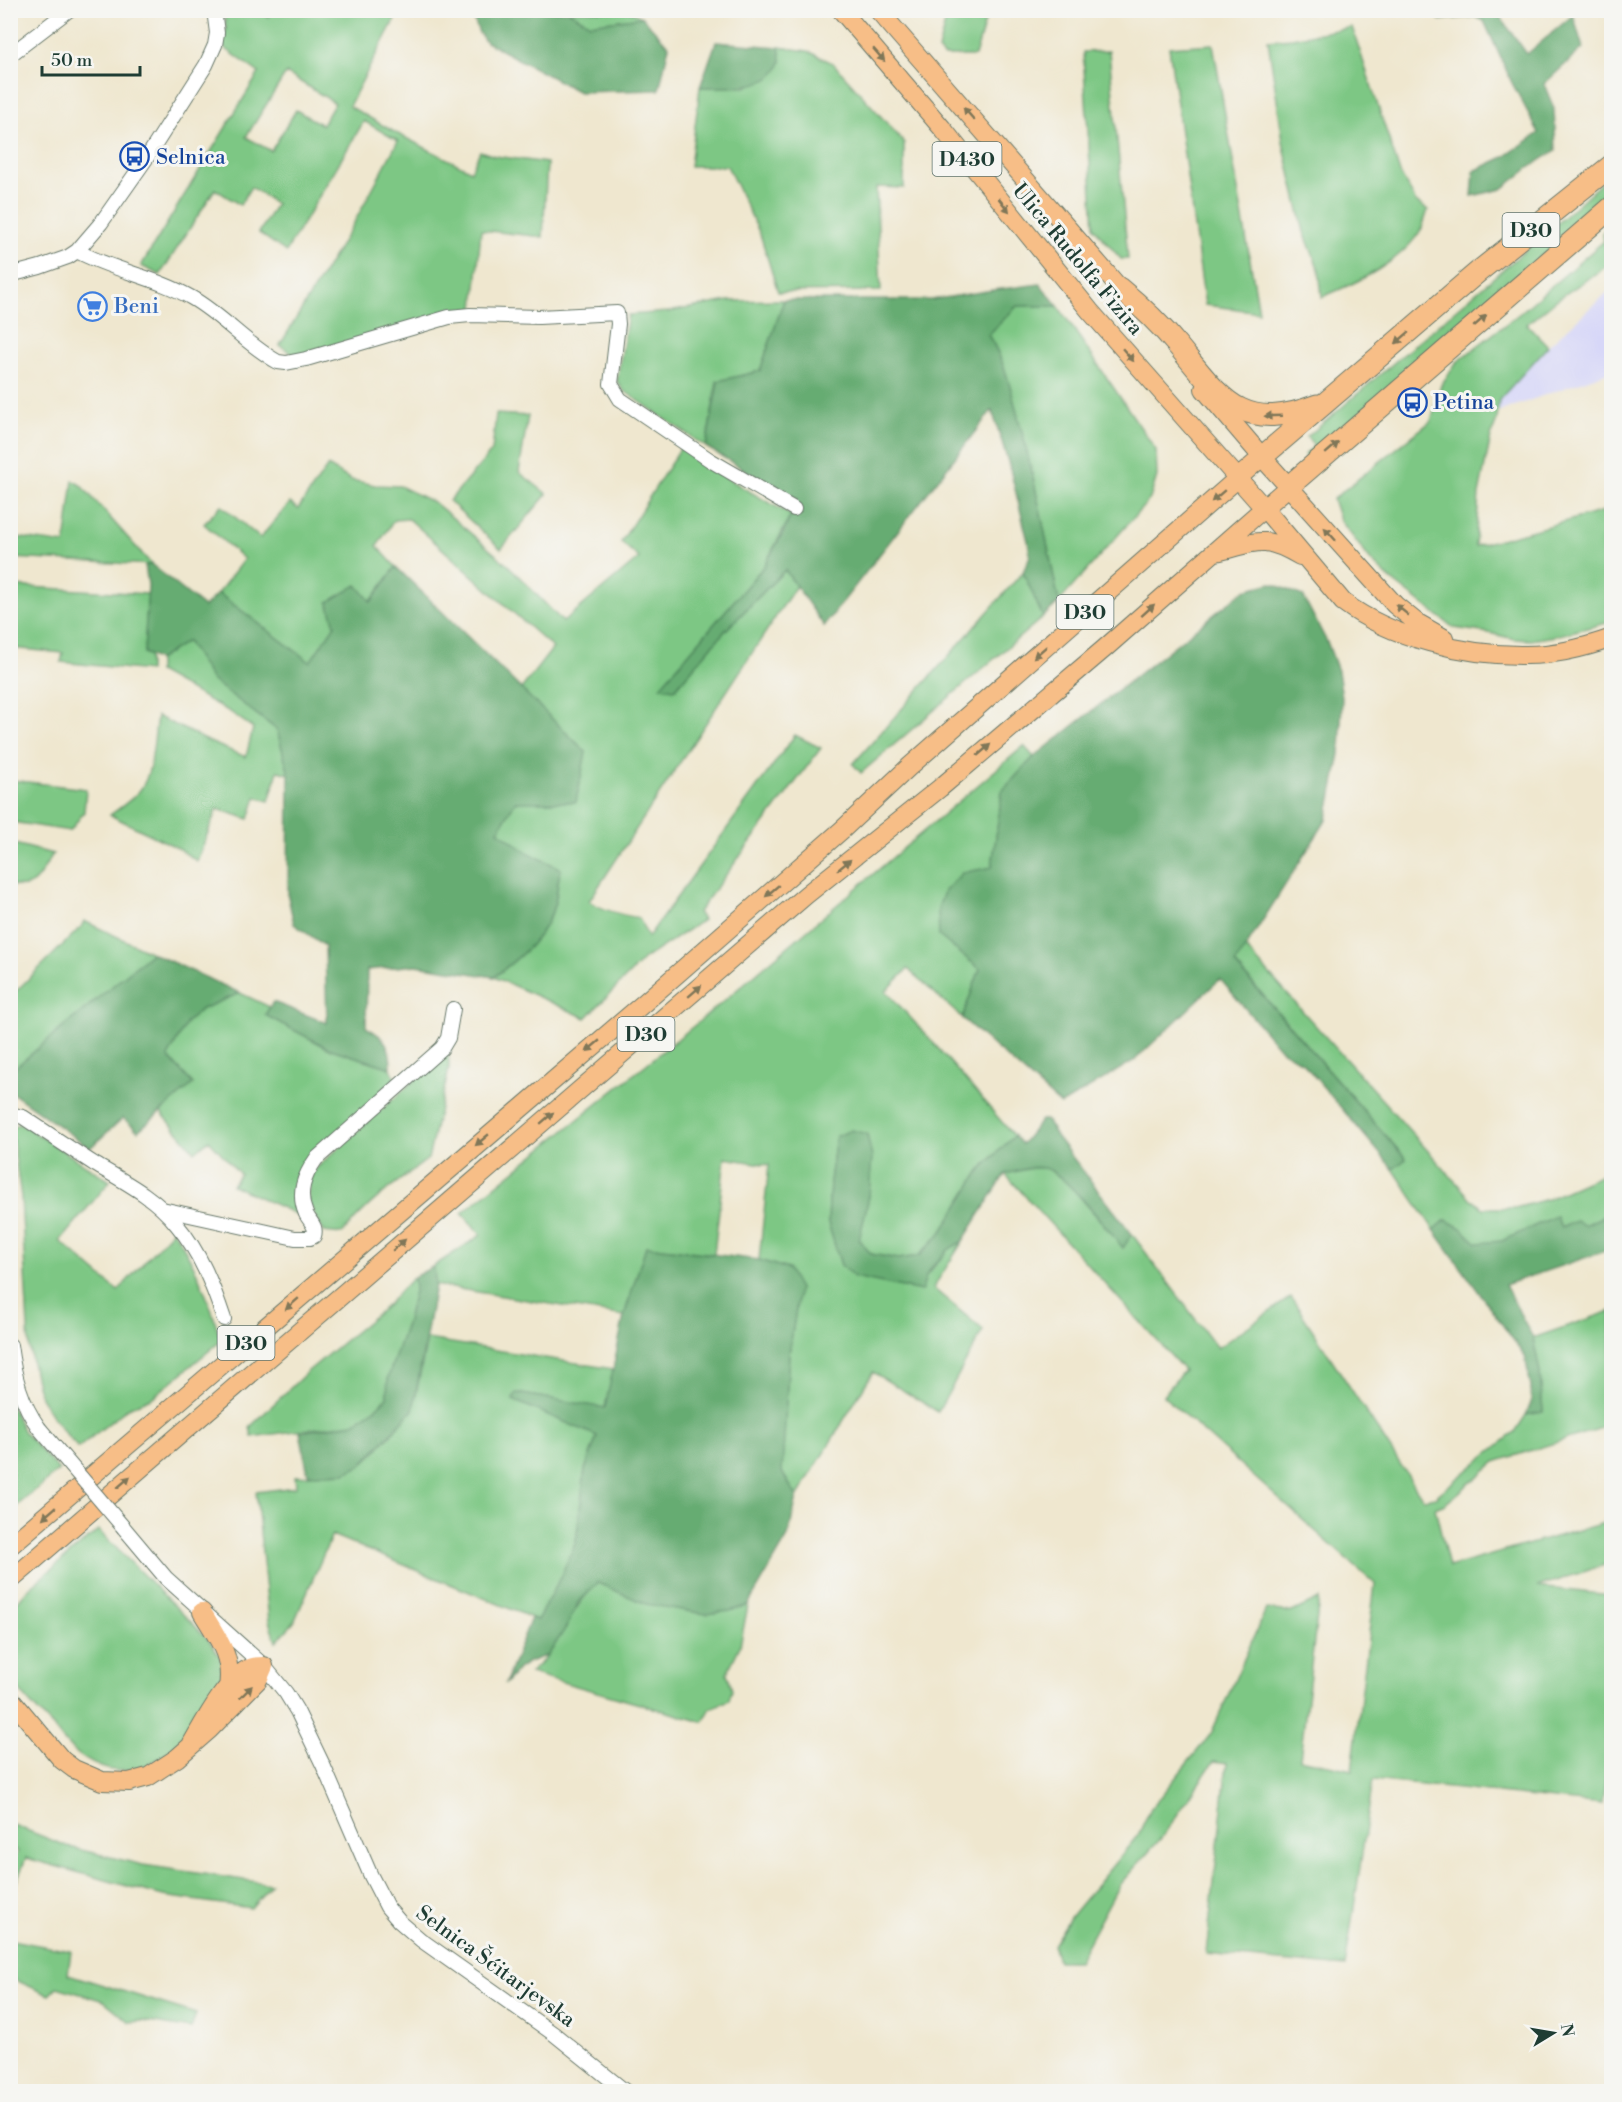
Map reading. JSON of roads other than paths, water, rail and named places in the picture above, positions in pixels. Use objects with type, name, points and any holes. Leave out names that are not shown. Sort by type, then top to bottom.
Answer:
[{"type":"highway","name":"D30","points":[[1262,457],[1478,272],[1611,165]]},
{"type":"highway","name":"D30","points":[[1288,487],[1611,207]]},
{"type":"highway","points":[[1119,288],[1152,316],[1211,386],[1237,409],[1260,416],[1278,416],[1293,414],[1329,401]]},
{"type":"main road","name":"Ulica Rudolfa Fizira","points":[[841,10],[942,128],[1090,311],[1238,478],[1343,602],[1357,613],[1409,635],[1470,651],[1526,655],[1567,650],[1611,638]]},
{"type":"main road","name":"Ulica Rudolfa Fizira","points":[[879,10],[1288,487],[1395,605],[1426,628],[1470,651]]},
{"type":"main road","name":"D30","points":[[10,1546],[704,950],[1262,457]]},
{"type":"main road","name":"D30","points":[[10,1581],[806,896],[940,788],[1288,487]]},
{"type":"main road","points":[[1211,553],[1248,542],[1264,541],[1287,548],[1311,563]]},
{"type":"main road","points":[[10,1593],[36,1568],[48,1547]]},
{"type":"main road","points":[[202,1612],[229,1661],[228,1687]]},
{"type":"main road","points":[[192,1743],[228,1687],[244,1671],[264,1666]]},
{"type":"main road","points":[[11,1699],[62,1760],[80,1773],[102,1781],[129,1782],[160,1771],[258,1680],[264,1666]]},
{"type":"street","points":[[10,55],[69,10]]},
{"type":"street","points":[[10,275],[40,267],[77,251],[101,223],[122,195],[206,65],[215,45],[217,33],[214,10]]},
{"type":"street","points":[[77,251],[96,261],[151,279],[193,299],[278,362],[286,363],[448,317],[618,314],[611,384],[620,399],[710,460],[794,509]]},
{"type":"street","points":[[162,1209],[295,1238],[314,1236],[314,1228],[306,1214],[303,1201],[302,1186],[305,1174],[316,1160],[442,1048],[447,1038],[453,1009]]},
{"type":"street","points":[[10,1114],[23,1117],[130,1185],[162,1209],[178,1225],[196,1252],[214,1287],[224,1319]]},
{"type":"street","name":"Selnica Šćitarjevska","points":[[10,1345],[23,1402],[39,1428],[166,1578],[264,1666],[282,1687],[297,1711],[348,1818],[371,1876],[387,1906],[399,1921],[421,1940],[554,2034],[626,2091]]},
{"type":"place","name":"Selnica","points":[[135,157]]},
{"type":"place","name":"Beni","points":[[93,306]]},
{"type":"place","name":"Petina","points":[[1412,402]]}]
